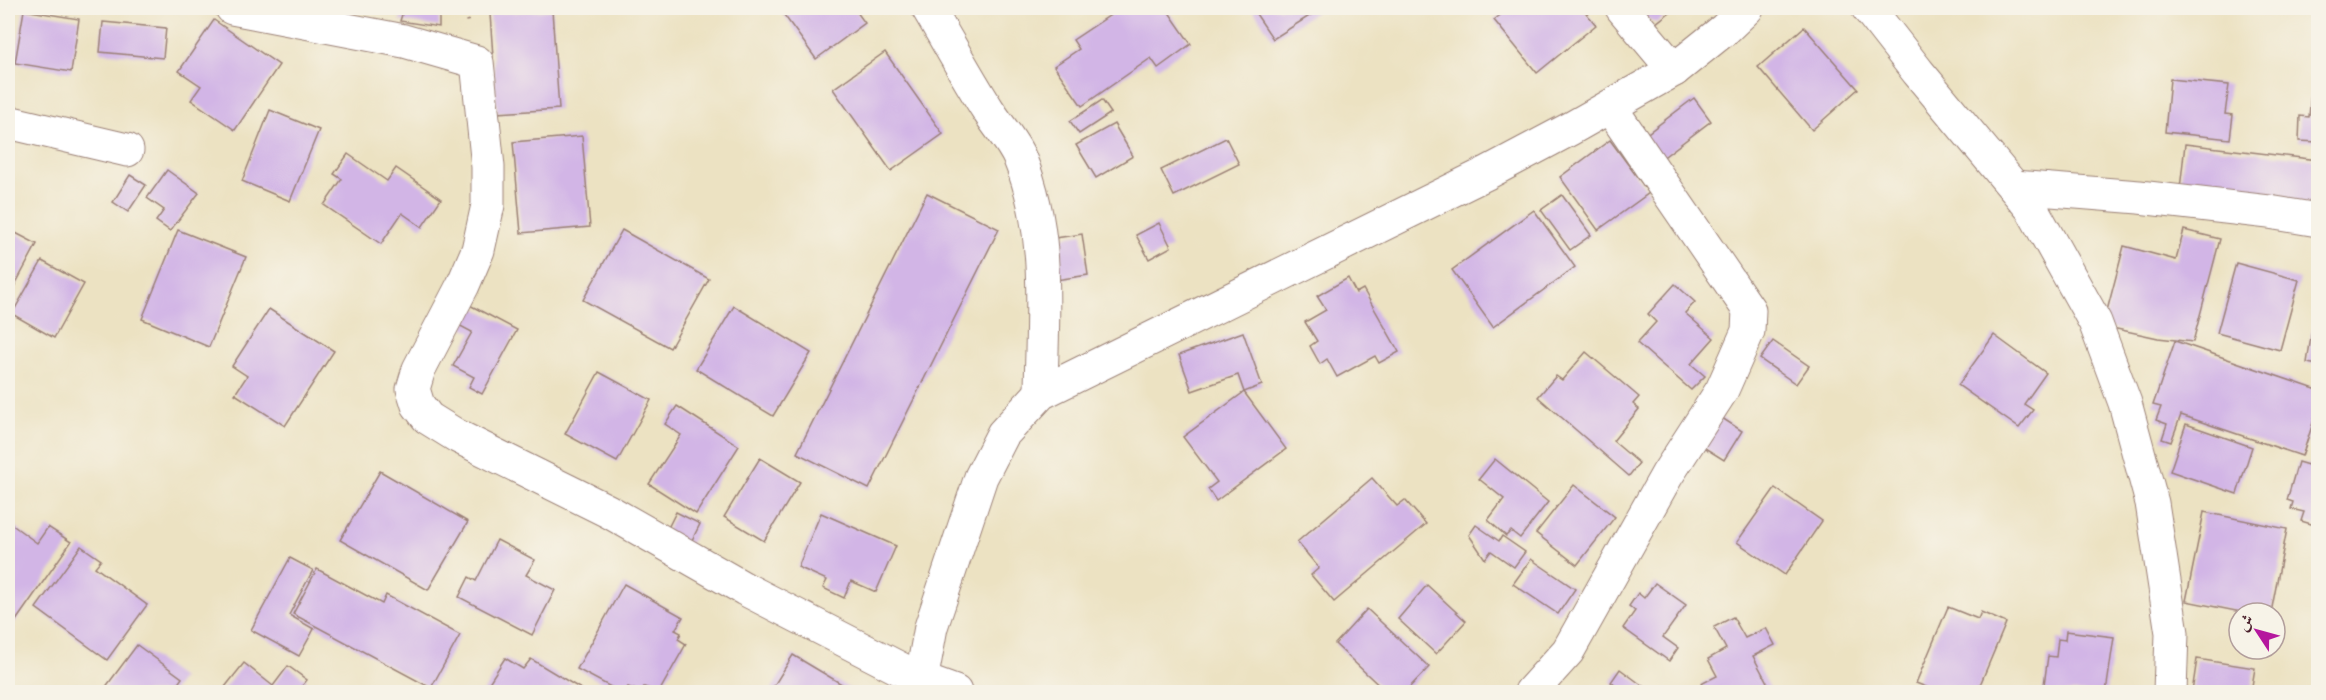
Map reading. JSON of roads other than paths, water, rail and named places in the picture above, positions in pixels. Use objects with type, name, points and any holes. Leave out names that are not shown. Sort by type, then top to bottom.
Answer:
[{"type":"street","points":[[232,8],[404,41],[477,62],[488,167],[488,205],[478,250],[463,285],[418,369],[413,389],[418,405],[428,418],[457,436],[608,511],[920,686],[955,693]]},
{"type":"street","points":[[928,8],[987,110],[1020,157],[1033,201],[1042,249],[1044,281],[1041,393]]},
{"type":"street","points":[[1622,8],[1674,70]]},
{"type":"street","points":[[920,686],[931,627],[981,477],[1003,434],[1041,393],[1487,173],[1610,107],[1674,70],[1747,8]]},
{"type":"street","points":[[1868,8],[2032,209],[2095,322],[2125,403],[2152,503],[2172,633],[2170,693]]},
{"type":"street","points":[[1531,693],[1568,651],[1667,475],[1722,390],[1748,331],[1749,310],[1610,107]]},
{"type":"street","points":[[8,122],[127,150]]},
{"type":"street","points":[[2014,188],[2139,197],[2319,220]]}]
